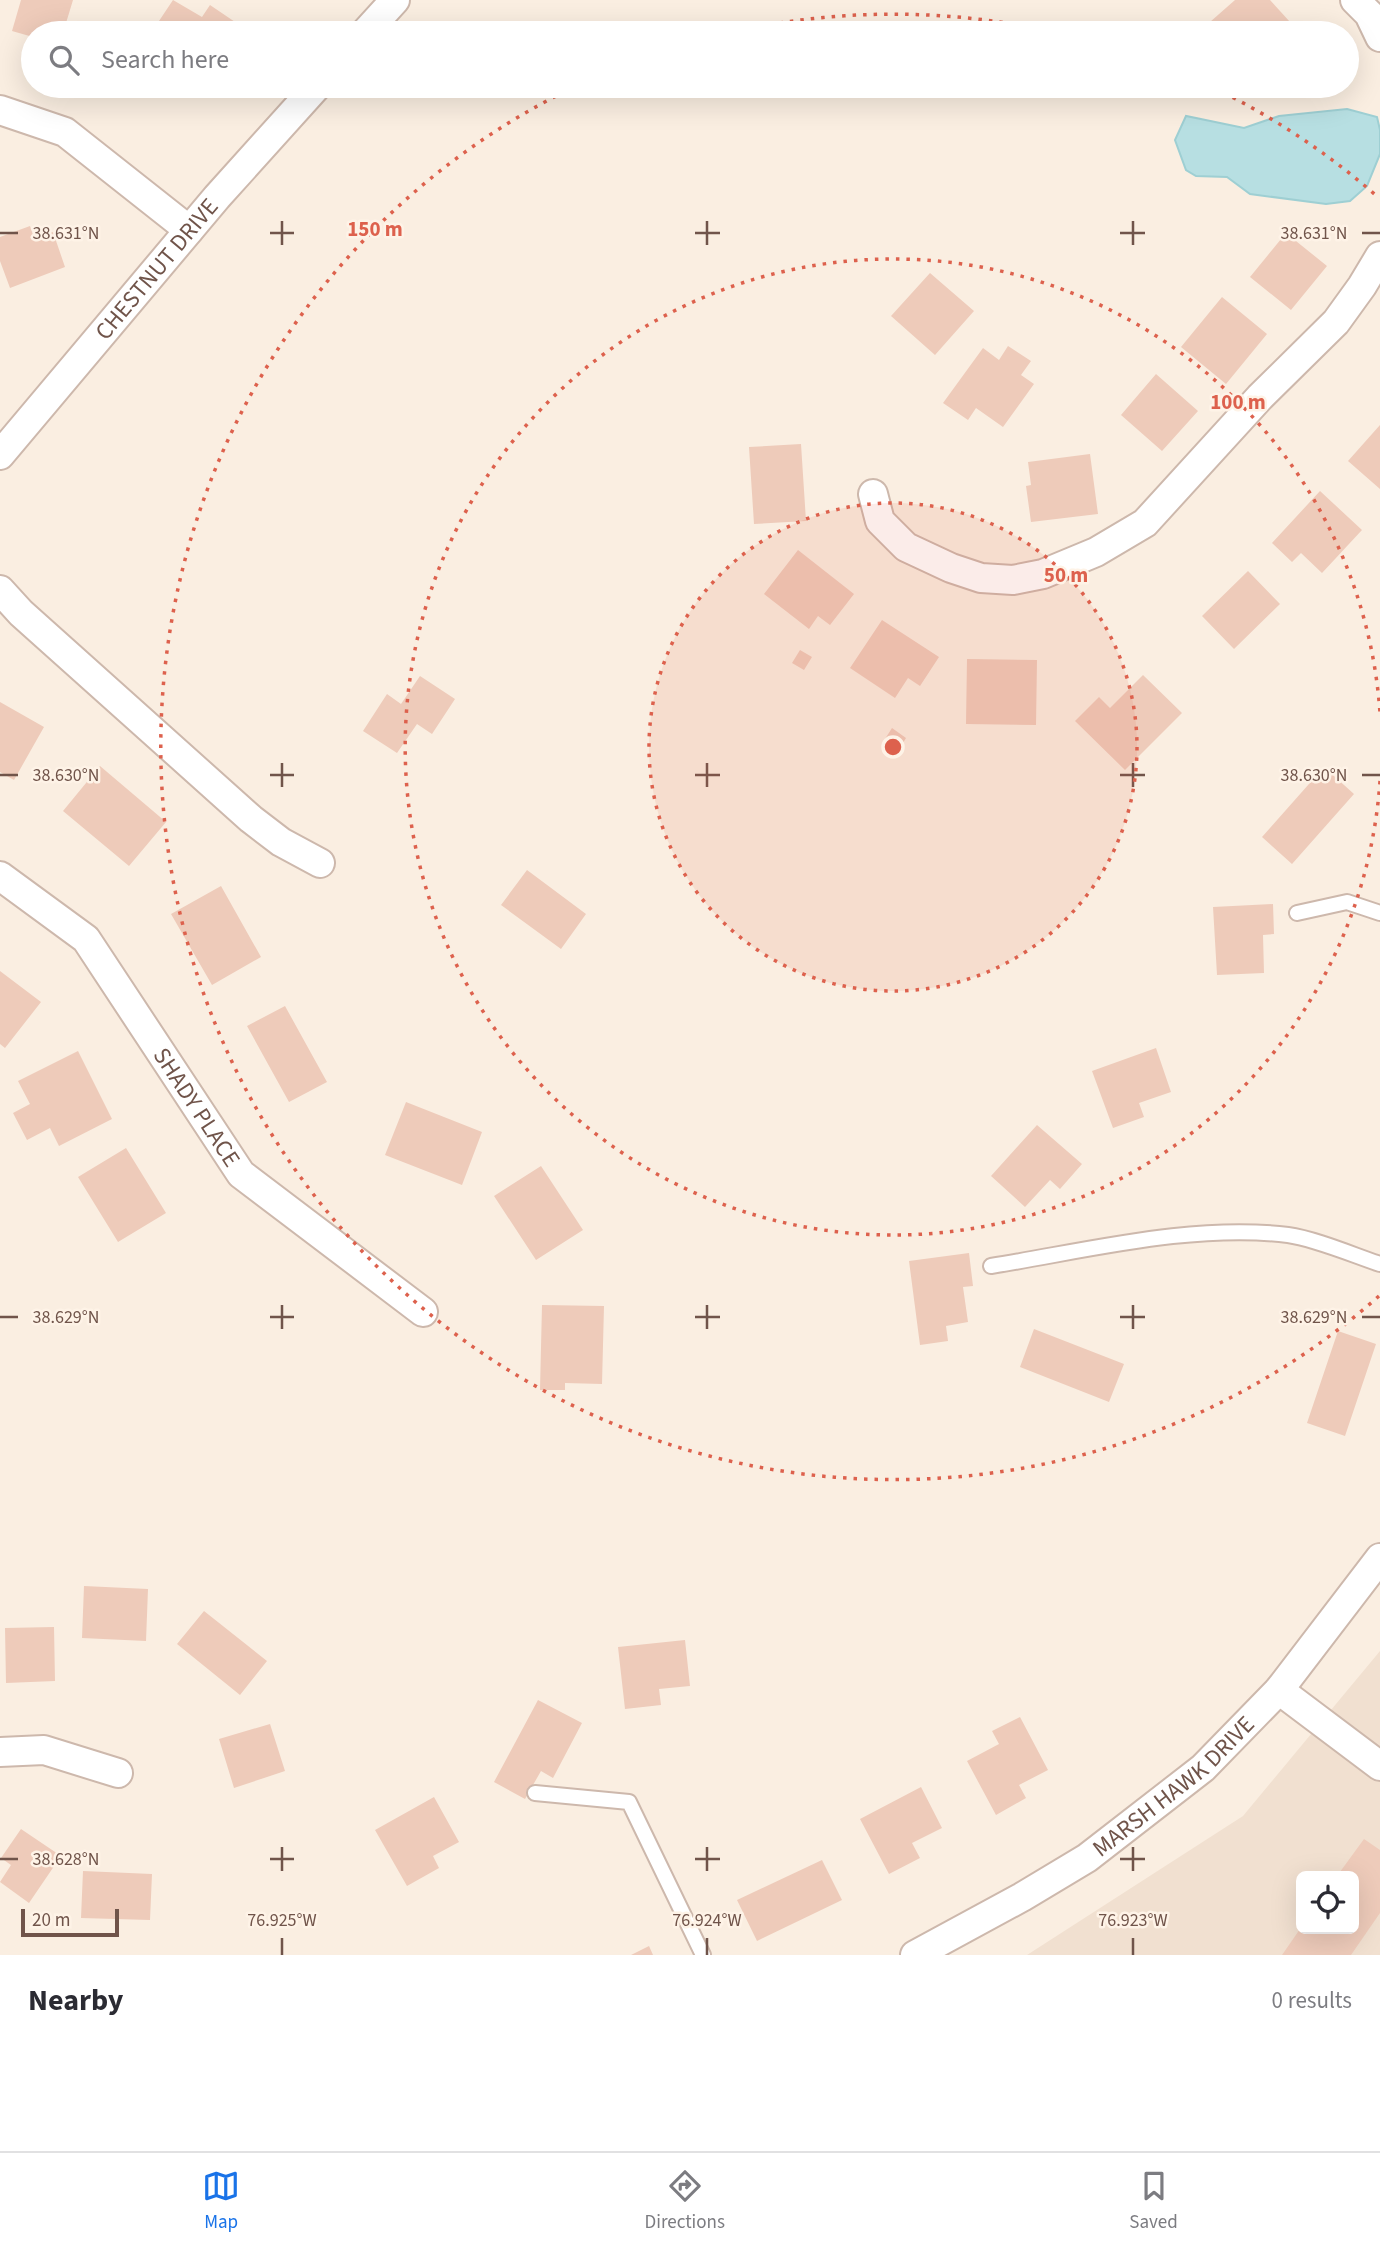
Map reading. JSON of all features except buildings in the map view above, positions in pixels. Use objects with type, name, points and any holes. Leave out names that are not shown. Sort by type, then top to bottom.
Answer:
[{"type":"street","points":[[376,21],[395,0]]},
{"type":"street","points":[[1355,0],[1369,14],[1380,37]]},
{"type":"street","name":"CHESTNUT DRIVE","points":[[0,456],[190,230],[306,98]]},
{"type":"street","points":[[0,110],[65,132],[190,230]]},
{"type":"street","points":[[873,494],[880,521],[906,547],[951,568],[981,578],[1013,580],[1043,574],[1096,552],[1144,523],[1260,397],[1335,322],[1380,256]]},
{"type":"street","points":[[0,590],[21,613],[251,819],[281,842],[320,863]]},
{"type":"street","name":"SHADY PLACE","points":[[0,876],[86,939],[241,1174],[423,1312]]},
{"type":"street","name":"MARSH HAWK DRIVE","points":[[915,1955],[1022,1897],[1087,1857],[1203,1768],[1279,1690],[1380,1558]]},
{"type":"street","points":[[1279,1690],[1380,1766]]},
{"type":"street","points":[[0,1752],[44,1750],[118,1773]]},
{"type":"lane","points":[[1297,913],[1347,902],[1380,913]]},
{"type":"lane","points":[[991,1266],[1161,1238],[1245,1231],[1292,1236],[1380,1264]]},
{"type":"lane","points":[[535,1793],[629,1802],[703,1955]]},
{"type":"shaded area","points":[[1380,1651],[1380,1955],[1027,1955],[1243,1816]]},
{"type":"water","points":[[1347,109],[1377,117],[1380,130],[1380,154],[1367,186],[1350,201],[1326,204],[1250,194],[1227,177],[1196,176],[1186,170],[1175,140],[1186,116],[1244,128],[1279,116]]}]
